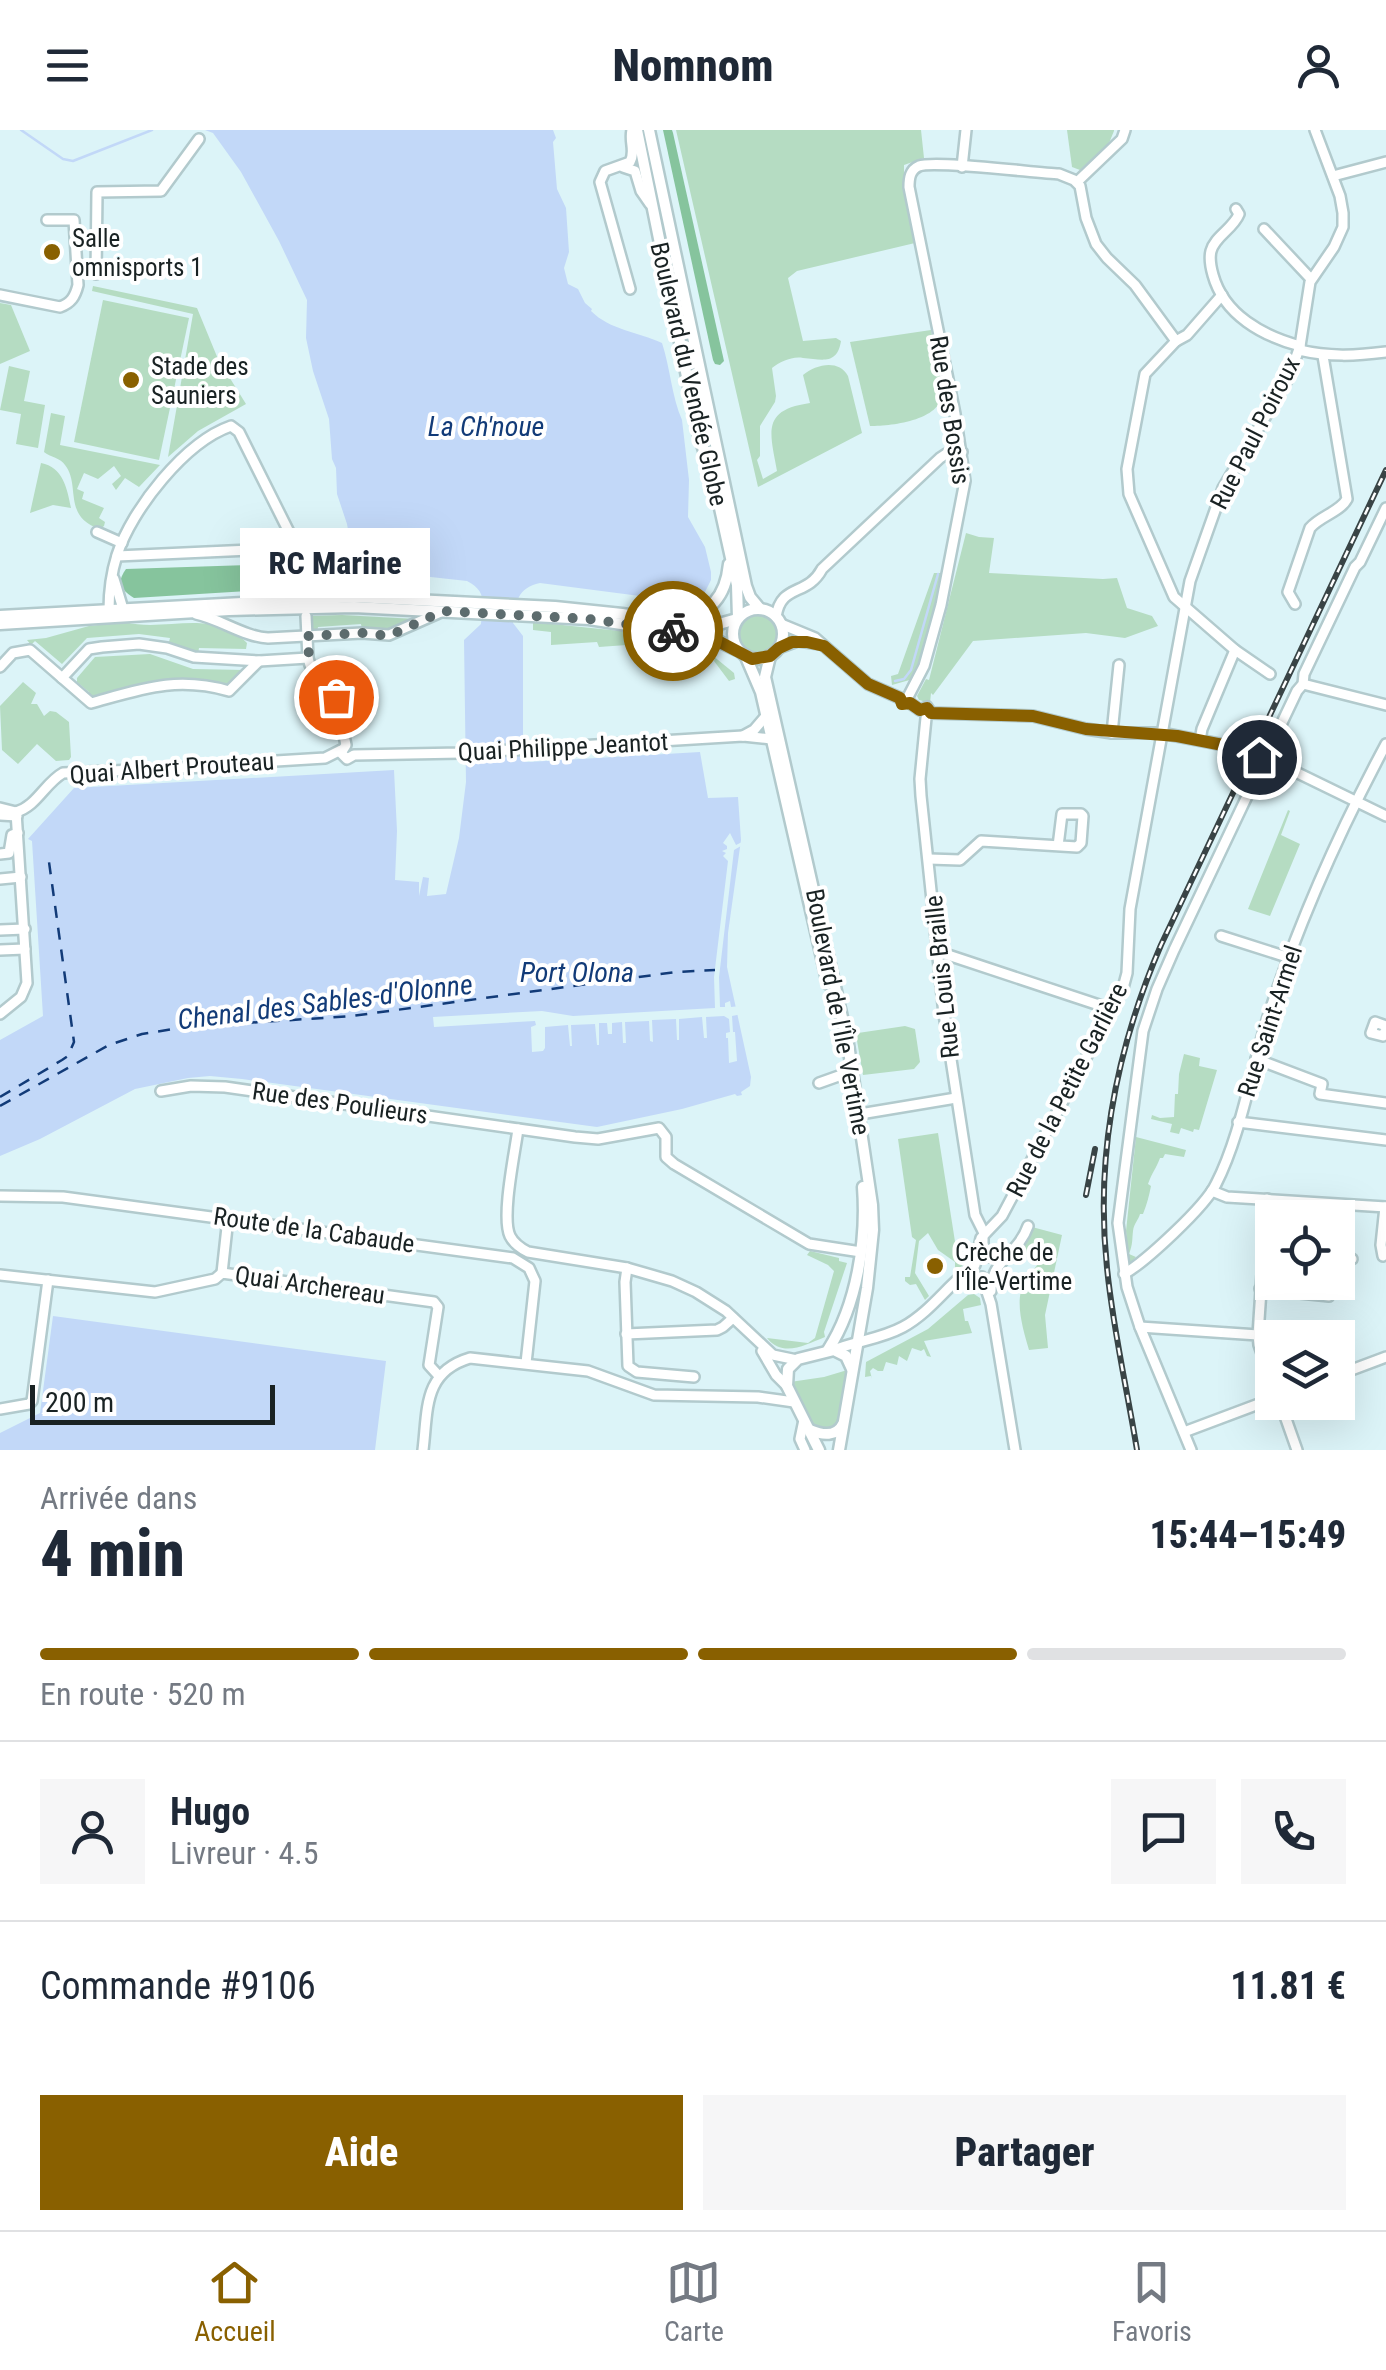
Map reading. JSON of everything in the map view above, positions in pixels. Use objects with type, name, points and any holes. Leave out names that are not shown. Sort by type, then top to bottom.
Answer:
[{"type":"main road","name":"Boulevard du Vendée Globe","points":[[635,130],[698,430],[713,478],[738,593],[737,619]]},
{"type":"main road","name":"Boulevard du Vendée Globe","points":[[649,130],[746,586],[760,609]]},
{"type":"main road","points":[[653,619],[694,616],[710,608],[724,588],[730,555]]},
{"type":"main road","points":[[1,622],[109,610],[341,597],[470,608],[530,610],[653,619],[708,627],[760,609],[779,621],[783,636],[775,652],[758,660],[711,639],[530,610]]},
{"type":"main road","points":[[1,622],[341,607],[443,611],[470,608]]},
{"type":"main road","points":[[737,619],[732,638],[742,653]]},
{"type":"main road","name":"Boulevard de l'Île Vertime","points":[[775,652],[765,677],[848,1044],[868,1168],[873,1230],[852,1372]]},
{"type":"main road","name":"Boulevard de l'Île Vertime","points":[[742,653],[761,692],[772,739],[847,1073],[862,1170],[865,1217],[861,1252],[852,1293],[831,1350]]},
{"type":"main road","points":[[820,1450],[785,1382],[788,1368],[796,1360],[831,1350],[846,1356],[852,1372],[839,1450]]},
{"type":"main road","points":[[807,1425],[818,1434],[834,1433],[844,1423]]},
{"type":"street","points":[[630,289],[600,182],[606,171],[630,162],[634,156],[631,135],[635,130]]},
{"type":"street","points":[[966,130],[962,166],[1059,174],[1077,182],[1096,244],[1134,285],[1176,341]]},
{"type":"street","points":[[1077,182],[1122,139],[1125,130]]},
{"type":"street","points":[[1315,130],[1333,176],[1386,162]]},
{"type":"street","points":[[96,274],[97,192],[160,190],[199,139]]},
{"type":"street","name":"Rue des Bossis","points":[[906,698],[924,666],[950,564],[966,476],[909,180],[912,172],[924,165],[962,166]]},
{"type":"street","points":[[620,167],[634,171],[651,205]]},
{"type":"street","name":"Rue Paul Poiroux","points":[[1161,733],[1197,555],[1223,488],[1289,377],[1299,348],[1312,278],[1343,226],[1343,207],[1333,176]]},
{"type":"street","points":[[1236,209],[1236,222],[1215,242],[1211,252],[1212,271],[1222,295],[1240,317],[1251,326],[1323,356],[1386,352]]},
{"type":"street","points":[[0,295],[60,307],[69,304],[76,294],[74,220],[47,220]]},
{"type":"street","points":[[1264,229],[1312,278]]},
{"type":"street","points":[[1222,295],[1145,374],[1127,483],[1174,597],[1235,650],[1270,674]]},
{"type":"street","points":[[1294,604],[1288,592],[1310,528],[1342,506],[1347,498],[1323,356]]},
{"type":"street","points":[[109,610],[117,556],[148,499],[174,467],[207,439],[231,426],[239,432],[297,548],[304,571],[304,590]]},
{"type":"street","points":[[962,452],[940,458],[806,587],[785,595],[779,604],[779,621],[815,638],[868,684],[906,698],[926,714],[1033,716],[1086,729],[1161,733],[1228,746],[1265,758],[1386,816]]},
{"type":"street","points":[[1191,1450],[1140,1327],[1121,1254],[1119,1208],[1143,1031],[1156,990],[1296,691],[1303,684],[1304,674],[1355,566],[1382,529],[1386,508]]},
{"type":"street","points":[[98,532],[122,543]]},
{"type":"street","points":[[117,556],[297,548]]},
{"type":"street","points":[[113,576],[124,609]]},
{"type":"street","points":[[189,613],[222,621],[258,638],[362,633],[389,636],[443,611]]},
{"type":"street","points":[[306,616],[308,658],[336,697],[343,748]]},
{"type":"street","points":[[775,652],[802,641],[824,646]]},
{"type":"street","points":[[62,678],[95,647],[139,644],[194,657],[260,662],[308,658]]},
{"type":"street","points":[[0,666],[13,653],[30,650],[91,703],[170,684],[202,683],[229,691],[260,662]]},
{"type":"street","points":[[1200,740],[1235,650]]},
{"type":"street","points":[[1112,732],[1119,666]]},
{"type":"street","points":[[1303,684],[1386,705]]},
{"type":"street","name":"Rue Louis Braille","points":[[926,714],[920,779],[956,1098],[975,1216],[983,1234]]},
{"type":"street","points":[[743,736],[766,716]]},
{"type":"street","name":"Rue de la Petite Garlière","points":[[983,1260],[978,1242],[1002,1216],[1123,988],[1130,909],[1161,733]]},
{"type":"street","name":"Quai Philippe Jeantot","points":[[343,748],[345,758],[350,759],[354,755],[461,753],[743,736],[772,739]]},
{"type":"street","name":"Rue Saint-Armel","points":[[1124,1274],[1190,1217],[1222,1172],[1314,892],[1354,802],[1386,744]]},
{"type":"street","name":"Quai Albert Prouteau","points":[[17,814],[63,773],[252,765],[325,758],[343,748]]},
{"type":"street","points":[[0,812],[17,814],[27,983],[24,992],[0,1014]]},
{"type":"street","points":[[0,854],[9,853],[12,835],[18,833]]},
{"type":"street","points":[[929,859],[960,860],[981,842],[1058,846]]},
{"type":"street","points":[[0,879],[22,878]]},
{"type":"street","points":[[0,930],[25,929]]},
{"type":"street","points":[[1221,936],[1290,958]]},
{"type":"street","points":[[0,950],[25,949]]},
{"type":"street","points":[[939,952],[1111,1008]]},
{"type":"street","points":[[1256,1059],[1322,1084],[1320,1094],[1386,1103]]},
{"type":"street","points":[[819,1082],[847,1073]]},
{"type":"street","name":"Rue des Poulieurs","points":[[161,1092],[191,1086],[225,1087],[598,1138],[659,1128],[666,1137],[666,1157],[674,1164],[809,1244],[861,1252]]},
{"type":"street","points":[[860,1114],[956,1098]]},
{"type":"street","points":[[1238,1122],[1386,1140]]},
{"type":"street","points":[[518,1129],[507,1227],[520,1248],[627,1268],[672,1281],[711,1301],[773,1355],[796,1360]]},
{"type":"street","points":[[1212,1191],[1227,1197],[1385,1207],[1383,1256]]},
{"type":"street","name":"Route de la Cabaude","points":[[0,1196],[63,1197],[228,1218],[513,1258],[529,1268]]},
{"type":"street","points":[[222,1273],[228,1218]]},
{"type":"street","points":[[953,1285],[966,1278],[988,1277],[1020,1244],[1028,1226]]},
{"type":"street","points":[[526,1362],[535,1288],[529,1268],[538,1253]]},
{"type":"street","points":[[831,1350],[900,1329],[921,1315],[959,1276],[983,1260],[1008,1254]]},
{"type":"street","points":[[983,1260],[995,1271]]},
{"type":"street","points":[[983,1260],[976,1271],[991,1304]]},
{"type":"street","points":[[627,1268],[628,1366],[649,1374],[694,1377]]},
{"type":"street","points":[[995,1271],[990,1285],[991,1304],[1015,1450]]},
{"type":"street","name":"Quai Archereau","points":[[0,1274],[155,1292],[215,1279],[222,1273],[434,1302],[438,1307],[428,1366],[442,1373]]},
{"type":"street","points":[[0,1409],[32,1401],[48,1280]]},
{"type":"street","points":[[626,1334],[717,1330],[733,1318]]},
{"type":"street","points":[[860,1325],[887,1333]]},
{"type":"street","points":[[1140,1327],[1255,1335]]},
{"type":"street","points":[[755,1340],[785,1382],[758,1397]]},
{"type":"street","points":[[424,1450],[429,1398],[442,1373],[456,1362],[470,1358],[595,1373],[654,1394],[794,1402]]},
{"type":"street","points":[[1355,1369],[1386,1358]]},
{"type":"street","points":[[1184,1432],[1255,1405]]},
{"type":"street","points":[[1286,1420],[1297,1450]]},
{"type":"street","points":[[805,1450],[800,1438],[807,1425]]},
{"type":"green space","points":[[663,130],[673,133],[724,361],[720,365],[713,360]]},
{"type":"green space","points":[[676,130],[921,130],[924,158],[904,165],[915,243],[797,271],[788,278],[803,341],[841,341],[832,358],[795,358],[772,368],[776,396],[760,426],[757,460],[763,479],[777,471],[772,425],[783,411],[810,403],[803,375],[814,368],[833,365],[848,376],[862,433],[758,487]]},
{"type":"green space","points":[[1067,130],[1114,131],[1109,143],[1080,170],[1072,167]]},
{"type":"green space","points":[[93,286],[197,308],[218,359],[246,404],[198,431],[168,457],[193,314],[92,291]]},
{"type":"green space","name":"Stade des Sauniers","points":[[103,300],[189,318],[159,460],[74,442]]},
{"type":"green space","points":[[0,303],[11,305],[30,351],[0,364]]},
{"type":"green space","points":[[931,330],[943,389],[936,408],[916,419],[870,426],[850,342]]},
{"type":"green space","points":[[9,366],[30,371],[24,401],[45,405],[38,448],[16,444],[21,414],[0,410]]},
{"type":"green space","points":[[51,413],[65,416],[60,445],[160,465],[139,487],[125,478],[116,490],[112,484],[121,476],[114,466],[98,479],[84,473],[77,489],[84,492],[82,499],[104,508],[99,518],[105,522],[100,529],[88,524],[76,509],[65,465],[44,452]]},
{"type":"green space","points":[[41,463],[59,474],[71,508],[53,505],[30,513]]},
{"type":"green space","points":[[966,533],[994,538],[989,573],[1117,578],[1127,608],[1152,616],[1158,626],[1125,638],[1086,633],[973,641],[931,693],[930,703],[919,700],[917,696],[929,680]]},
{"type":"green space","points":[[286,565],[294,572],[296,588],[134,598],[120,582],[126,569]]},
{"type":"green space","points":[[934,573],[942,576],[917,671],[913,679],[892,685],[891,676],[898,674]]},
{"type":"green space","points":[[757,614],[771,620],[777,634],[771,648],[757,654],[743,648],[737,634],[743,620]]},
{"type":"green space","points":[[310,616],[416,619],[389,632],[362,630],[361,624],[318,627],[317,632],[311,629]]},
{"type":"green space","points":[[125,622],[219,626],[247,643],[246,649],[199,648],[198,654],[168,646],[170,638],[139,634],[87,638],[62,664],[35,641],[31,645],[27,640]]},
{"type":"green space","points":[[533,622],[640,633],[708,645],[707,651],[734,673],[735,679],[729,681],[715,658],[689,647],[599,647],[597,642],[551,645],[551,632],[533,630]]},
{"type":"green space","points":[[150,654],[193,669],[245,670],[228,687],[185,681],[158,683],[92,700],[77,682],[95,657]]},
{"type":"green space","points":[[23,682],[36,693],[31,704],[37,704],[44,716],[56,712],[69,722],[69,760],[56,761],[37,744],[18,764],[2,750],[0,706]]},
{"type":"green space","points":[[1288,810],[1281,835],[1300,844],[1270,916],[1248,909]]},
{"type":"green space","points":[[905,1026],[915,1029],[920,1062],[914,1069],[863,1075],[856,1035]]},
{"type":"green space","points":[[1184,1054],[1200,1058],[1199,1066],[1217,1070],[1199,1130],[1181,1128],[1179,1134],[1170,1132],[1172,1124],[1151,1119],[1152,1115],[1174,1117]]},
{"type":"green space","points":[[938,1133],[956,1248],[971,1256],[955,1273],[955,1262],[938,1250],[928,1233],[919,1241],[915,1273],[929,1296],[925,1300],[916,1284],[905,1281],[905,1277],[910,1277],[916,1240],[912,1237],[898,1139]]},
{"type":"green space","points":[[1136,1137],[1186,1150],[1184,1157],[1165,1154],[1160,1158],[1148,1184],[1151,1186],[1143,1214],[1134,1228],[1129,1254],[1136,1257],[1129,1264],[1126,1231]]},
{"type":"green space","points":[[1032,1227],[1062,1235],[1045,1315],[1048,1348],[1029,1350],[1020,1296],[1043,1257],[1020,1251]]},
{"type":"green space","points":[[810,1251],[847,1263],[825,1337],[810,1343],[787,1349],[767,1338],[808,1343],[815,1338],[834,1271],[807,1255]]},
{"type":"green space","points":[[974,1294],[981,1305],[963,1309],[972,1333],[924,1341],[931,1357],[924,1349],[912,1348],[907,1361],[899,1356],[897,1365],[886,1362],[883,1371],[870,1371],[872,1379],[865,1377],[866,1362],[928,1329]]},
{"type":"green space","points":[[844,1371],[848,1374],[838,1423],[823,1431],[808,1421],[790,1382]]},
{"type":"water","points":[[205,130],[553,130],[557,189],[566,208],[569,252],[564,268],[568,284],[578,289],[599,317],[615,327],[662,343],[682,420],[689,480],[688,517],[705,547],[711,580],[704,594],[686,602],[540,583],[526,588],[517,602],[513,623],[523,636],[520,757],[528,762],[700,752],[708,798],[738,797],[741,840],[727,967],[751,1077],[750,1086],[742,1095],[597,1127],[210,1076],[135,1089],[0,1156],[0,1040],[43,1016],[32,841],[28,839],[74,788],[394,770],[395,880],[419,882],[419,896],[423,877],[429,878],[427,896],[446,894],[459,838],[466,782],[464,640],[481,624],[481,594],[467,581],[376,571],[354,562],[337,494],[329,419],[306,338],[307,300],[241,172],[213,133]]},
{"type":"water","points":[[53,1316],[386,1361],[375,1450],[0,1450],[0,1433],[40,1413]]},
{"type":"pier","points":[[730,833],[736,845],[746,840],[734,850],[719,977],[720,1007],[730,1001],[731,1007],[740,1006],[742,1014],[732,1016],[737,1061],[729,1063],[729,1019],[724,1016],[706,1017],[707,1038],[702,1017],[679,1019],[679,1040],[676,1019],[652,1020],[653,1042],[649,1021],[625,1022],[626,1043],[622,1022],[612,1023],[612,1034],[608,1034],[607,1023],[599,1023],[599,1045],[595,1024],[571,1025],[572,1046],[568,1025],[545,1027],[545,1048],[532,1052],[531,1027],[536,1025],[535,1021],[434,1027],[433,1017],[542,1011],[573,1016],[715,1008],[714,977],[728,861],[722,851],[727,849],[723,843]]},
{"type":"waterway","points":[[21,130],[63,159],[73,161],[152,130]]},
{"type":"waterway","points":[[895,681],[904,679],[911,670],[938,574]]},
{"type":"ferry route","points":[[0,1097],[68,1056],[74,1042],[51,859]]},
{"type":"ferry route","points":[[0,1106],[109,1045],[142,1034],[186,1027],[352,1016],[715,970]]},
{"type":"railway","points":[[1137,1450],[1113,1314],[1104,1226],[1107,1143],[1121,1062],[1161,945],[1386,470]]},
{"type":"railway","points":[[1086,1195],[1095,1149]]},
{"type":"way so far","points":[[336,697],[310,665],[307,636],[389,636],[443,611],[589,619],[673,631]]},
{"type":"place","name":"Salle omnisports 1","points":[[52,252]]},
{"type":"place","name":"Stade des Sauniers","points":[[131,380]]},
{"type":"place","name":"RC Marine","points":[[336,697]]},
{"type":"place","name":"Crèche de l'Île-Vertime","points":[[935,1266]]},
{"type":"route","points":[[673,631],[716,640],[758,660],[792,642],[824,646],[872,686],[900,698],[902,704],[910,703],[920,710],[927,708],[931,713],[1033,716],[1086,729],[1161,733],[1228,746],[1259,757]]},
{"type":"water label","name":"La Ch'noue","points":[[486,426]]},
{"type":"water label","name":"Port Olona","points":[[577,972]]},
{"type":"water label","name":"Chenal des Sables-d'Olonne","points":[[325,1002]]}]
